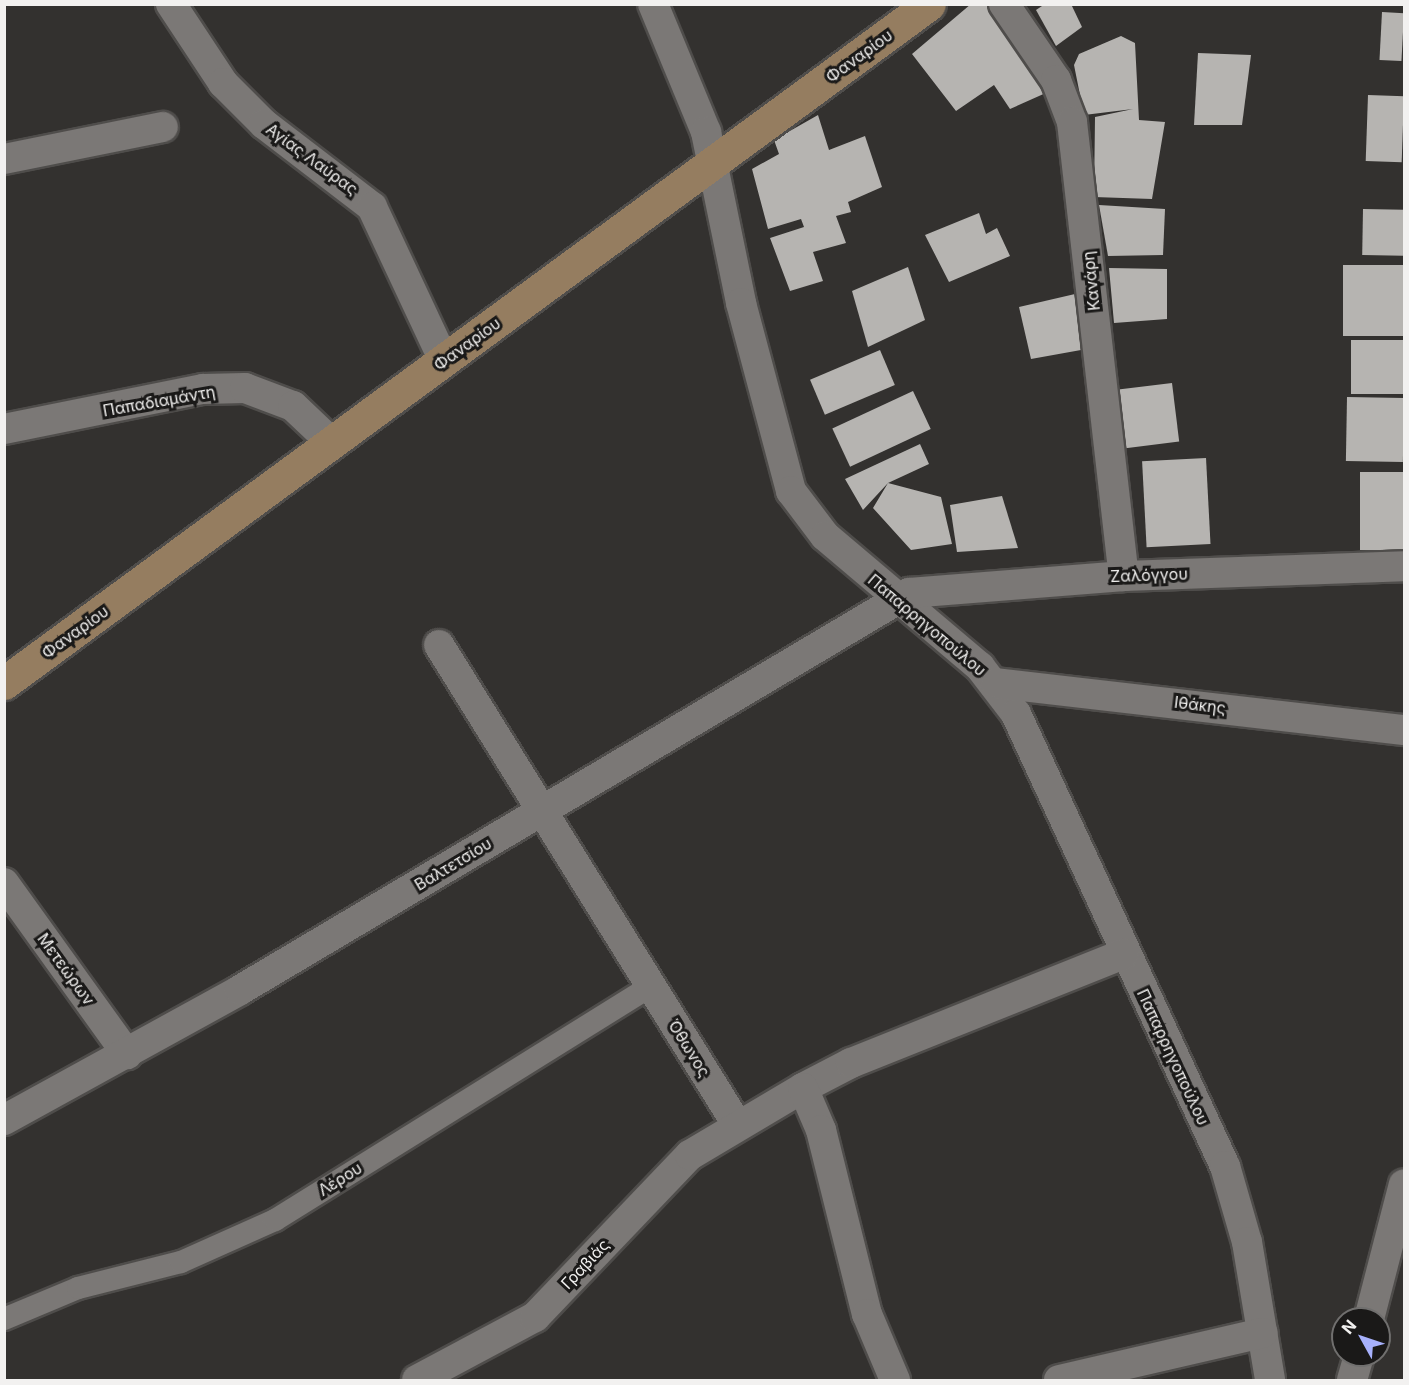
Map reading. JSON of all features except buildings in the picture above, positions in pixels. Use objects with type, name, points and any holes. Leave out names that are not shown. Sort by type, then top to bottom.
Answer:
[{"type":"main road","name":"Φαναρίου","points":[[4,683],[929,4]]},
{"type":"street","name":"Αγίας Λαύρας","points":[[171,4],[223,83],[264,124],[372,207],[444,361]]},
{"type":"street","name":"Παπαρρηγοπούλου","points":[[653,4],[715,162],[741,303],[791,491],[819,531],[996,683],[1027,735],[1124,954],[1225,1166],[1247,1242],[1270,1380]]},
{"type":"street","name":"Κανάρη","points":[[1004,4],[1056,80],[1072,122],[1124,576]]},
{"type":"street","points":[[4,159],[163,127]]},
{"type":"street","name":"Παπαδιαμάντη","points":[[4,429],[203,389],[245,388],[293,406],[332,443]]},
{"type":"street","name":"Ζαλόγγου","points":[[896,599],[927,588],[1124,576],[1404,566]]},
{"type":"street","name":"Βαλτετσίου","points":[[4,1120],[127,1054],[543,811],[896,599]]},
{"type":"street","name":"Όθωνος","points":[[439,645],[738,1126]]},
{"type":"street","name":"Ιθάκης","points":[[996,683],[1404,730]]},
{"type":"street","name":"Μετεώρων","points":[[4,883],[127,1054]]},
{"type":"street","points":[[738,1126],[851,1063],[1124,954]]},
{"type":"street","name":"Λέρου","points":[[4,1319],[78,1287],[181,1262],[275,1220],[651,986]]},
{"type":"street","points":[[803,1088],[821,1130],[867,1314],[895,1380]]},
{"type":"street","name":"Γραβιάς","points":[[417,1380],[535,1317],[682,1163],[738,1126]]},
{"type":"street","points":[[1373,1307],[1400,1227],[1404,1184]]},
{"type":"street","points":[[1059,1380],[1263,1333]]}]
